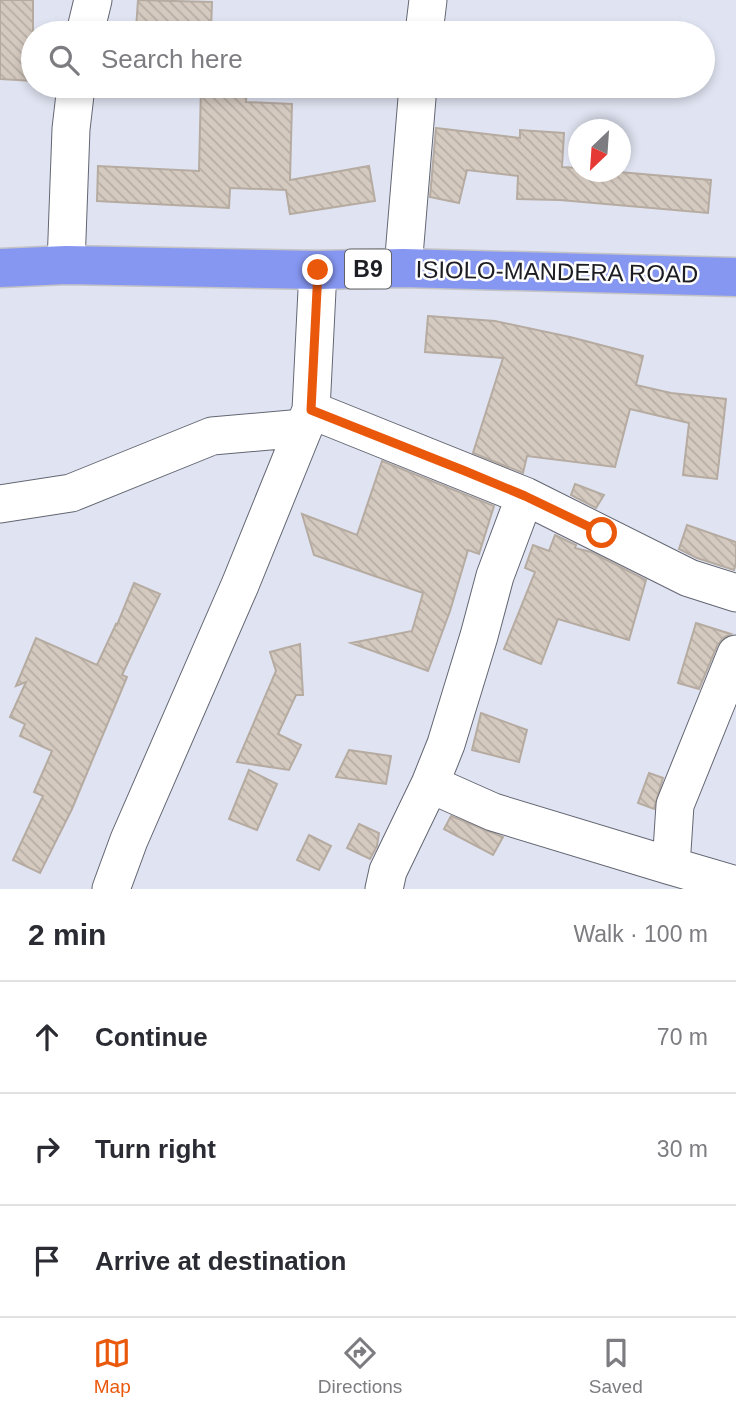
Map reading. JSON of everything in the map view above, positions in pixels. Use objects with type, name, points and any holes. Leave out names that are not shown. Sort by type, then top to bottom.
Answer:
[{"type":"highway","name":"ISIOLO-MANDERA ROAD","points":[[0,268],[66,265],[318,270],[403,268],[736,277]]},
{"type":"street","points":[[88,21],[93,0]]},
{"type":"street","points":[[425,21],[428,0]]},
{"type":"street","points":[[66,265],[75,98]]},
{"type":"street","points":[[403,268],[417,98]]},
{"type":"street","points":[[111,889],[129,840],[240,584],[307,419],[318,270]]},
{"type":"street","points":[[0,504],[71,493],[212,436],[307,419],[525,496],[688,578],[736,593]]},
{"type":"street","points":[[384,889],[388,871],[430,784],[462,694],[495,576],[525,496]]},
{"type":"street","points":[[671,866],[675,805],[736,654]]},
{"type":"street","points":[[430,784],[493,813],[736,885]]},
{"type":"building","points":[[0,0],[33,0],[33,21],[21,21],[21,80],[0,79]]},
{"type":"building","points":[[138,0],[212,2],[211,21],[137,21]]},
{"type":"building","points":[[201,98],[246,98],[246,102],[292,104],[290,180],[369,166],[375,201],[290,214],[286,190],[230,188],[229,208],[97,201],[98,166],[199,171]]},
{"type":"building","points":[[436,128],[520,138],[520,130],[564,133],[562,167],[568,167],[568,182],[631,182],[631,173],[711,180],[708,213],[560,200],[517,199],[518,176],[467,170],[459,203],[430,197]]},
{"type":"building","points":[[428,316],[495,321],[643,356],[636,385],[671,393],[726,399],[717,479],[683,475],[689,423],[630,409],[615,467],[527,456],[523,473],[473,453],[503,358],[425,352]]},
{"type":"building","points":[[382,461],[494,506],[479,554],[468,550],[428,671],[351,643],[412,631],[423,593],[314,555],[302,514],[357,535]]},
{"type":"building","points":[[575,484],[604,495],[596,508],[571,495]]},
{"type":"building","points":[[687,525],[736,542],[734,570],[679,549]]},
{"type":"building","points":[[555,535],[576,545],[575,548],[591,552],[646,580],[629,640],[558,619],[541,664],[504,649],[535,572],[525,568],[533,545],[549,551]]},
{"type":"building","points":[[134,583],[160,594],[122,675],[127,677],[72,809],[40,873],[13,860],[43,796],[34,792],[52,751],[20,736],[25,724],[10,717],[26,682],[16,686],[36,638],[97,665]]},
{"type":"building","points":[[696,623],[731,634],[723,638],[717,646],[699,689],[678,683]]},
{"type":"building","points":[[300,644],[303,695],[296,695],[278,734],[301,745],[289,770],[237,762],[276,671],[270,652]]},
{"type":"building","points":[[481,713],[527,730],[519,762],[472,750]]},
{"type":"building","points":[[349,750],[391,756],[386,784],[336,777]]},
{"type":"building","points":[[249,770],[277,784],[257,830],[229,819]]},
{"type":"building","points":[[649,773],[663,778],[654,809],[638,803]]},
{"type":"building","points":[[451,816],[503,837],[493,855],[444,829]]},
{"type":"building","points":[[359,824],[379,833],[377,846],[370,859],[347,848]]},
{"type":"building","points":[[309,835],[331,846],[319,870],[297,860]]},
{"type":"route","points":[[318,270],[311,410],[525,496],[602,533]]}]
